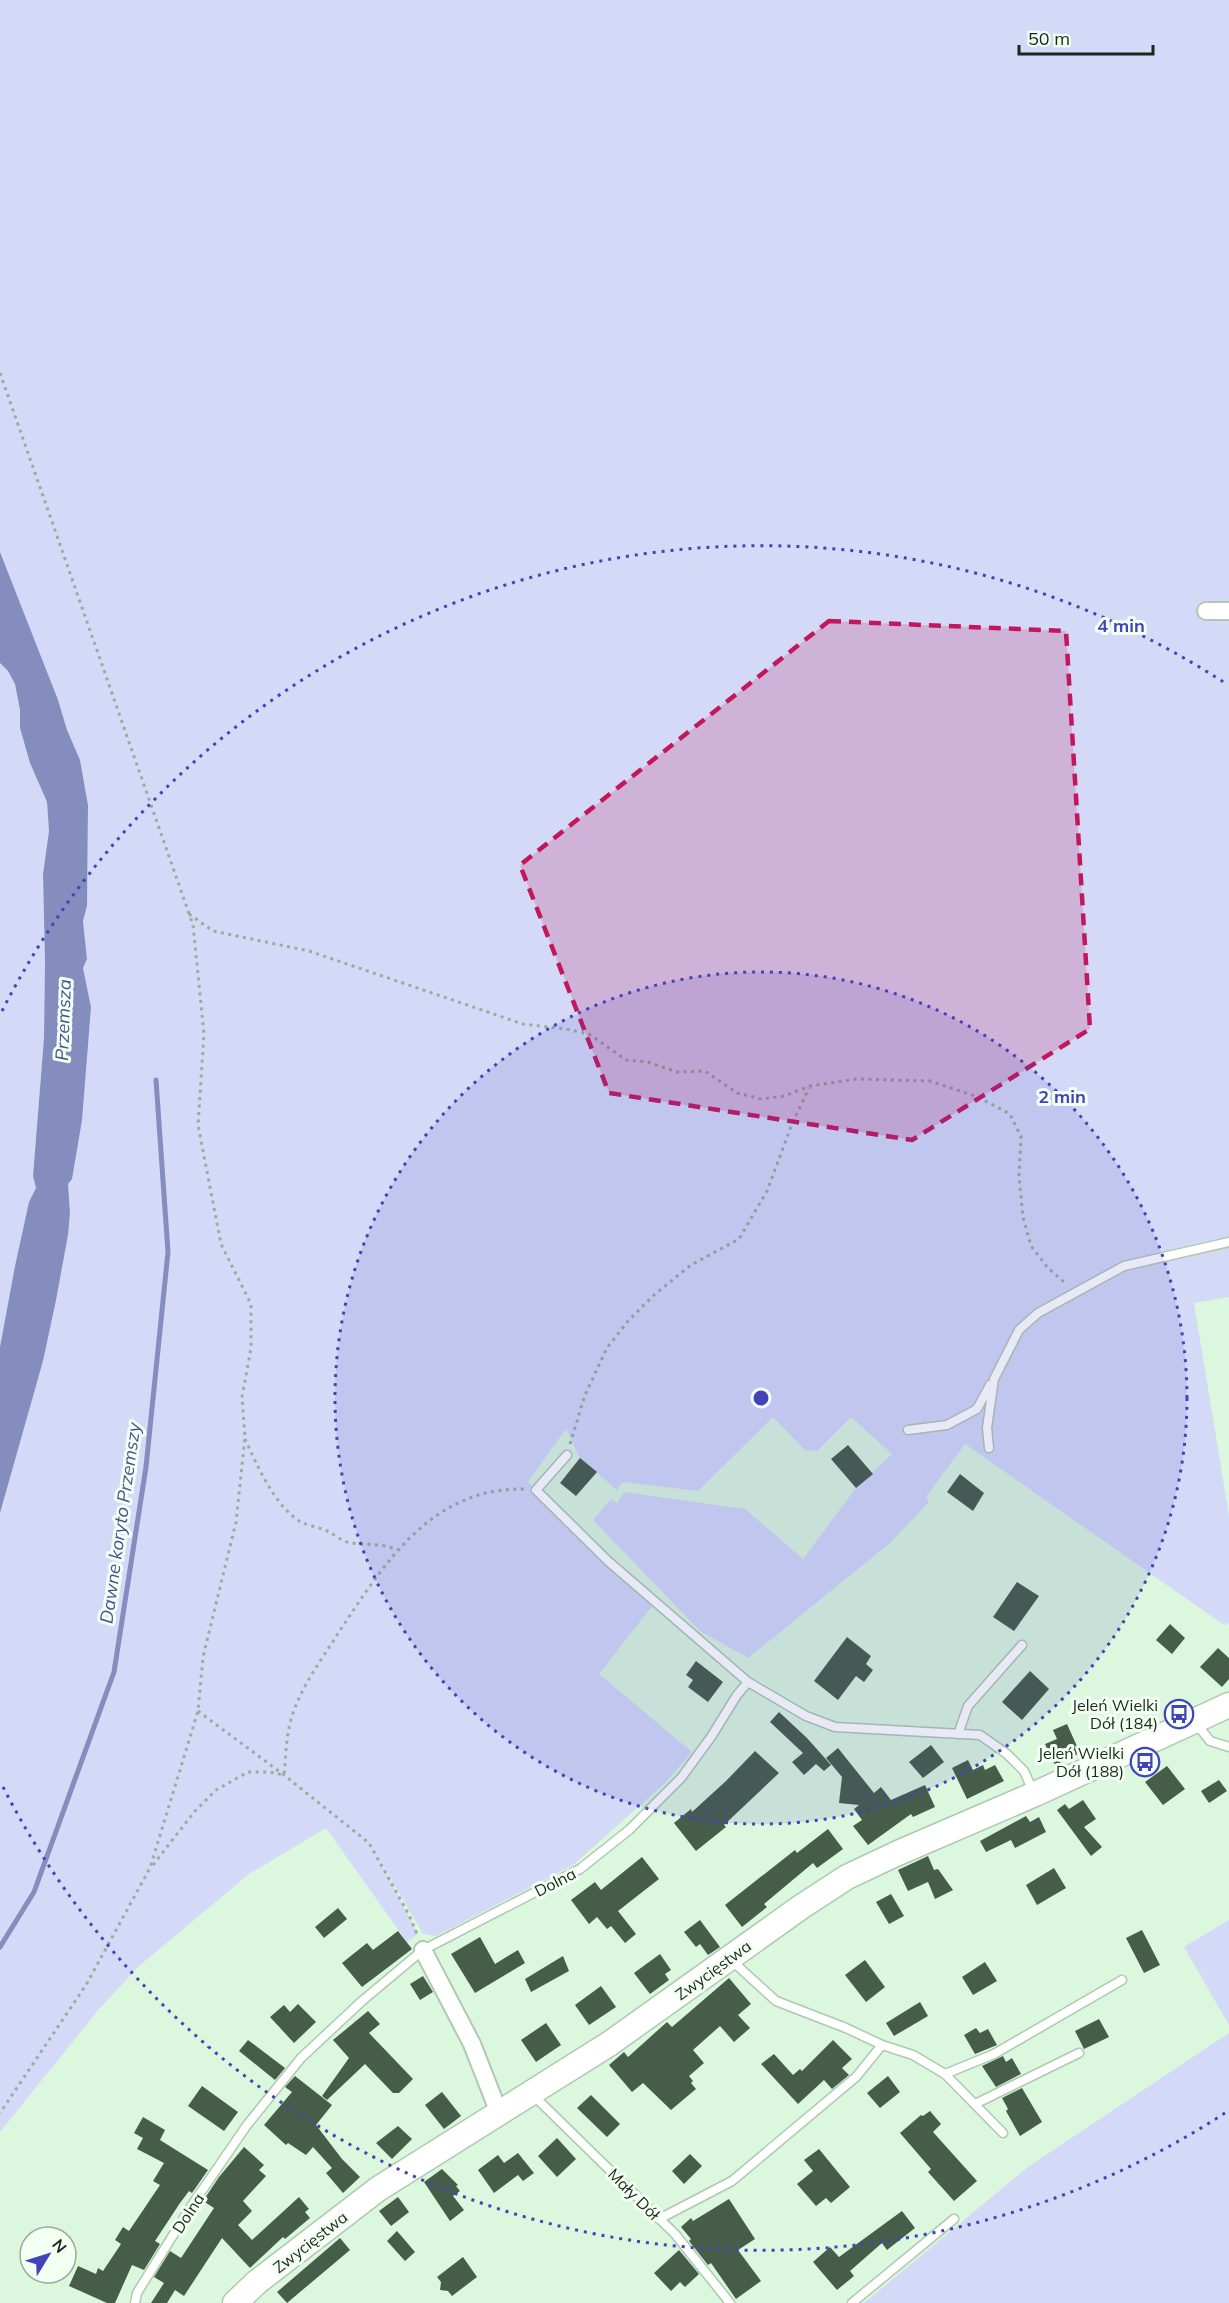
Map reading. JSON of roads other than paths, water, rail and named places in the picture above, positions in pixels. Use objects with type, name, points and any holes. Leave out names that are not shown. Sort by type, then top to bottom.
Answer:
[{"type":"street","points":[[1206,611],[1229,611]]},
{"type":"street","name":"Zwycięstwa","points":[[235,2303],[257,2282],[378,2189],[609,2044],[847,1877],[1229,1705]]},
{"type":"street","points":[[423,1950],[472,2044],[499,2113]]},
{"type":"lane","points":[[908,1430],[947,1425],[976,1409],[1019,1330],[1038,1313],[1124,1266],[1229,1242]]},
{"type":"lane","points":[[989,1448],[987,1428],[993,1380]]},
{"type":"lane","points":[[567,1455],[536,1490],[608,1561],[748,1682],[806,1716],[835,1727],[980,1735],[1007,1754],[1024,1771],[1035,1794]]},
{"type":"lane","points":[[958,1734],[968,1706],[1022,1645]]},
{"type":"lane","name":"Dolna","points":[[135,2303],[137,2293],[190,2208],[247,2125],[301,2058],[362,2001],[423,1950],[580,1869],[629,1830],[681,1778],[748,1682]]},
{"type":"lane","points":[[1193,1720],[1210,1741],[1229,1747]]},
{"type":"lane","points":[[729,1958],[776,2001],[846,2028],[882,2046],[913,2055],[945,2074],[1002,2133]]},
{"type":"lane","points":[[945,2074],[994,2054],[1122,1980]]},
{"type":"lane","points":[[659,2219],[732,2181],[856,2077],[882,2046]]},
{"type":"lane","points":[[975,2104],[1079,2053]]},
{"type":"lane","name":"Mały Dół","points":[[531,2092],[675,2234],[730,2303]]},
{"type":"lane","points":[[852,2303],[954,2219]]},
{"type":"water","name":"Przemsza","points":[[0,552],[80,760],[88,805],[87,906],[83,921],[87,959],[83,968],[91,1007],[82,1120],[72,1179],[68,1184],[70,1213],[68,1235],[43,1361],[0,1513],[0,1347],[29,1202],[36,1188],[33,1176],[44,1038],[43,874],[49,831],[47,802],[30,763],[20,728],[20,710],[15,684],[8,671],[0,663]]},
{"type":"waterway","name":"Dawne koryto Przemszy","points":[[0,1947],[34,1892],[114,1672],[146,1467],[168,1252],[156,1080]]},
{"type":"place","name":"Jeleń Wielki Dół (184)","points":[[1179,1714]]},
{"type":"place","name":"Jeleń Wielki Dół (188)","points":[[1145,1762]]}]
